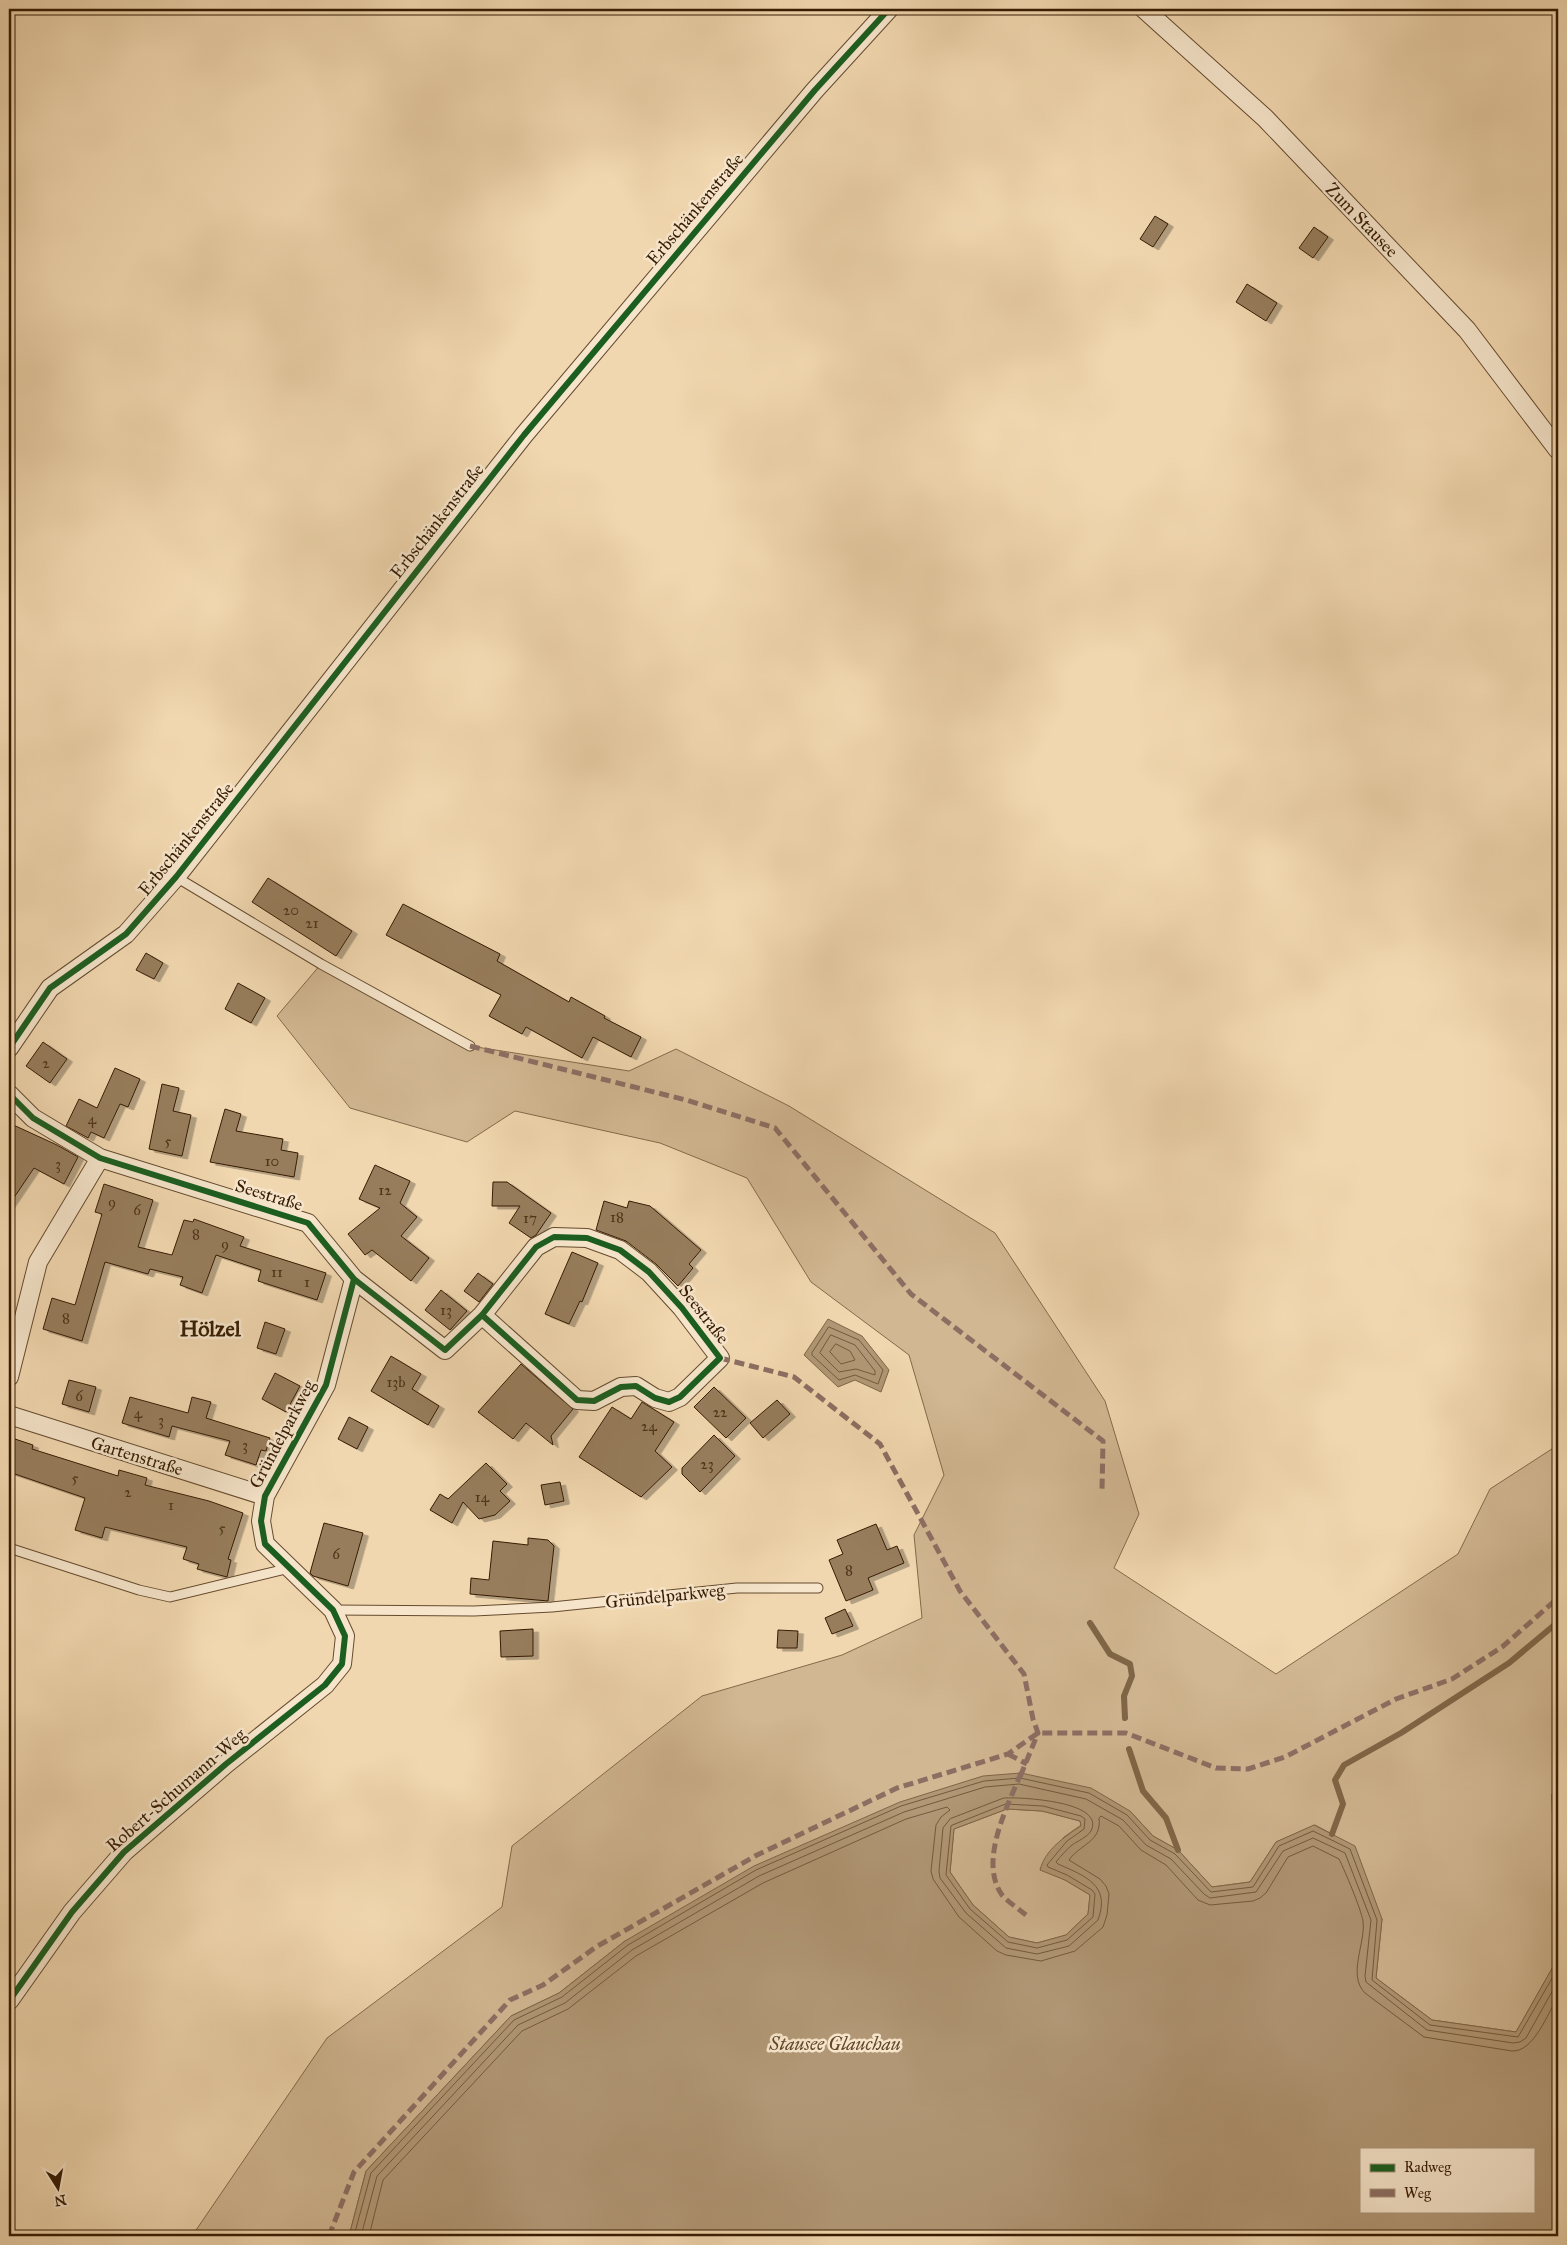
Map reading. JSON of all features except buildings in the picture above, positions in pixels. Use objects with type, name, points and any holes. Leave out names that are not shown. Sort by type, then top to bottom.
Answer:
[{"type":"street","name":"Erbschänkenstraße","points":[[9,1048],[50,988],[126,934],[176,877],[524,435],[815,90],[889,9]]},
{"type":"street","name":"Zum Stausee","points":[[1144,9],[1265,118],[1467,330],[1558,450]]},
{"type":"street","name":"Seestraße","points":[[9,1094],[33,1118],[100,1158],[308,1223],[354,1279],[445,1350],[482,1314],[536,1247],[554,1237],[587,1238],[620,1250],[649,1272],[682,1308],[720,1358],[680,1396],[669,1402],[655,1398],[636,1386],[621,1387],[594,1401],[577,1400],[482,1314]]},
{"type":"street","points":[[9,1376],[38,1262],[100,1158]]},
{"type":"street","name":"Gründelparkweg","points":[[342,1664],[345,1636],[333,1610],[266,1544],[261,1521],[265,1496],[326,1385],[354,1279]]},
{"type":"street","name":"Gartenstraße","points":[[9,1416],[265,1496]]},
{"type":"street","name":"Robert-Schumann-Weg","points":[[9,2001],[72,1912],[124,1852],[226,1764],[325,1685],[342,1664]]},
{"type":"lane","name":"Erbschänkenstraße","points":[[176,877],[321,964],[470,1046]]},
{"type":"lane","points":[[9,1548],[139,1590],[170,1597],[290,1568]]},
{"type":"lane","name":"Gründelparkweg","points":[[333,1610],[474,1611],[552,1607],[737,1588],[818,1588]]},
{"type":"shaded area","points":[[321,964],[470,1046],[629,1071],[676,1049],[789,1106],[995,1233],[1105,1401],[1139,1514],[1114,1568],[1276,1674],[1458,1554],[1490,1489],[1558,1445],[1558,1788],[1552,1794],[1553,1833],[1558,1833],[1558,1958],[1516,2032],[1432,2020],[1376,1978],[1382,1919],[1332,1834],[1315,1825],[1276,1842],[1250,1882],[1212,1887],[1178,1850],[1153,1836],[1130,1811],[1021,1773],[625,1941],[559,1993],[511,2016],[366,2171],[349,2236],[192,2236],[327,2038],[502,1907],[512,1846],[702,1696],[842,1655],[922,1618],[914,1535],[944,1475],[909,1355],[811,1282],[747,1178],[660,1143],[515,1111],[467,1142],[350,1108],[277,1016]]},
{"type":"shaded area","points":[[1007,1809],[1042,1811],[1080,1821],[1081,1825],[1064,1837],[1040,1869],[1065,1880],[1090,1895],[1088,1914],[1066,1935],[1037,1943],[1009,1937],[973,1905],[950,1872],[954,1829]]},
{"type":"water","points":[[828,1319],[862,1336],[889,1370],[881,1392],[855,1380],[838,1387],[804,1355]]},
{"type":"water","name":"Stausee Glauchau","points":[[1021,1773],[1091,1788],[1130,1811],[1153,1836],[1178,1850],[1212,1887],[1250,1882],[1276,1842],[1314,1825],[1355,1846],[1382,1919],[1376,1978],[1432,2020],[1516,2032],[1558,1958],[1558,2236],[349,2236],[366,2171],[511,2016],[559,1993],[625,1941],[754,1866],[900,1802],[983,1776]],"holes":[[[1007,1809],[1042,1811],[1080,1821],[1081,1826],[1062,1839],[1051,1850],[1042,1863],[1040,1870],[1065,1880],[1090,1895],[1088,1914],[1066,1935],[1037,1943],[1009,1937],[973,1905],[950,1872],[954,1829]]]},
{"type":"water","points":[[1558,1788],[1558,1833],[1553,1833],[1552,1794]]},
{"type":"waterway","points":[[1332,1834],[1343,1804],[1335,1780],[1344,1765],[1401,1733],[1509,1663],[1558,1622]]},
{"type":"waterway","points":[[1090,1623],[1110,1654],[1130,1664],[1132,1676],[1124,1696],[1125,1718]]},
{"type":"waterway","points":[[1129,1749],[1143,1791],[1166,1818],[1178,1850]]},
{"type":"marked path","points":[[470,1046],[686,1100],[775,1128],[911,1294],[1103,1441],[1102,1490]]},
{"type":"marked path","points":[[720,1358],[794,1377],[880,1444],[960,1591],[1024,1674],[1033,1719],[1038,1733],[1020,1777]]},
{"type":"marked path","points":[[329,2236],[354,2172],[510,2000],[543,1985],[596,1947],[757,1855],[897,1788],[1008,1754],[1038,1733],[1126,1733],[1216,1768],[1248,1769],[1285,1757],[1396,1699],[1452,1679],[1502,1647],[1558,1598]]},
{"type":"marked path","points":[[1008,1754],[1027,1764]]},
{"type":"marked path","points":[[1021,1773],[1003,1817],[994,1850],[993,1866],[995,1881],[1002,1895],[1026,1915]]},
{"type":"cycle path","points":[[9,1048],[50,988],[126,934],[176,877],[524,435],[815,90],[889,9]]},
{"type":"cycle path","points":[[9,1094],[33,1118],[100,1158],[308,1223],[354,1279],[445,1350],[482,1315],[536,1247],[554,1237],[587,1238],[620,1250],[649,1272],[682,1308],[720,1358],[680,1397],[669,1402],[655,1398],[636,1386],[621,1387],[594,1401],[577,1400],[482,1315]]},
{"type":"cycle path","points":[[9,2001],[72,1912],[124,1852],[226,1764],[325,1685],[342,1664],[345,1636],[333,1610],[265,1544],[261,1521],[265,1496],[326,1385],[354,1279]]},
{"type":"district","name":"Hölzel","points":[[210,1328]]}]
